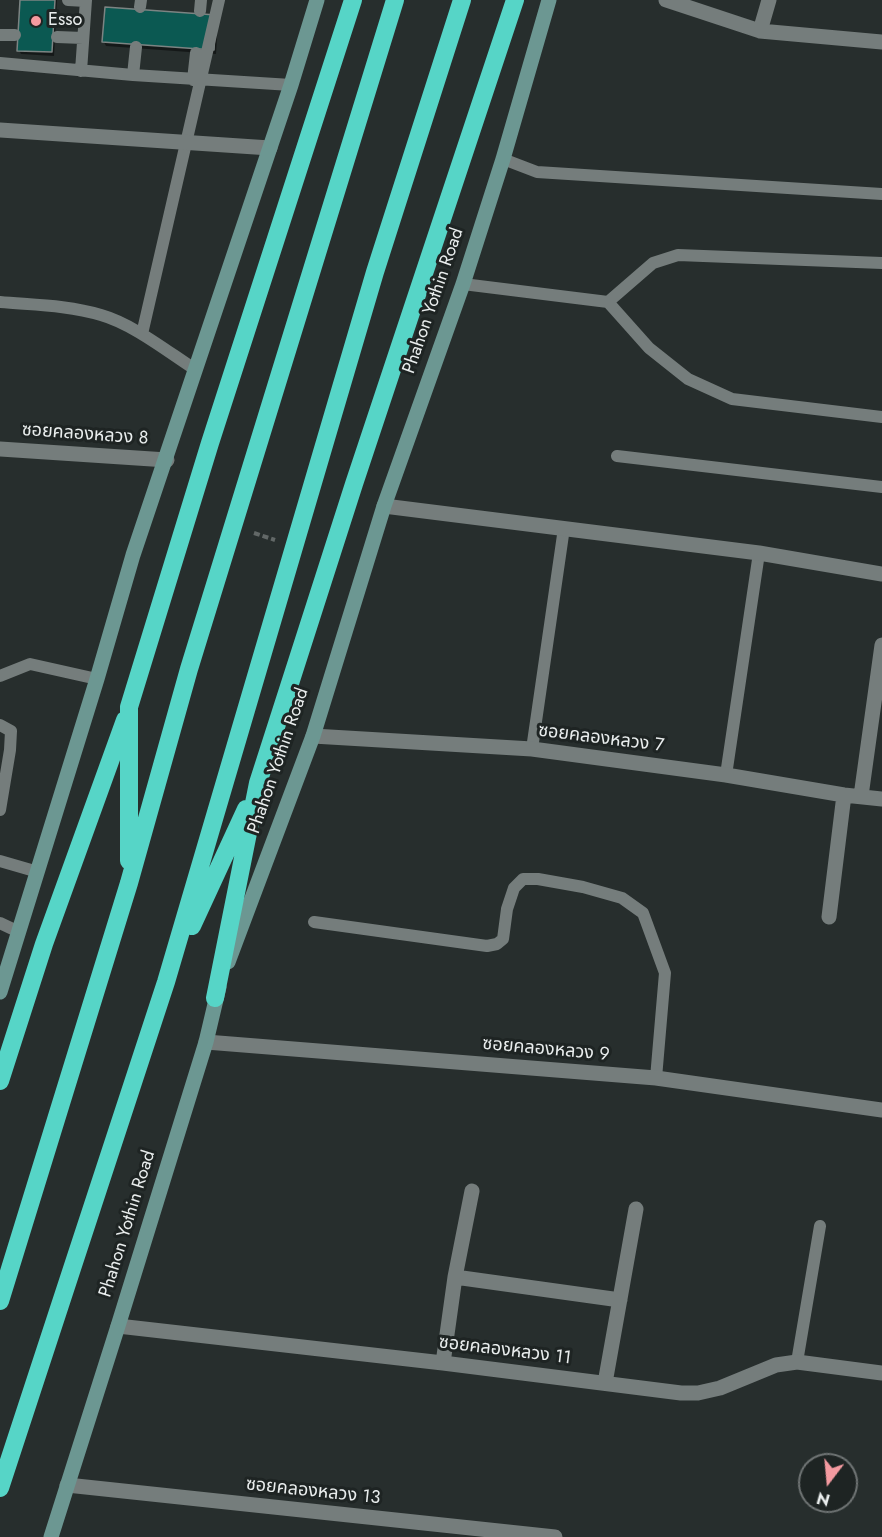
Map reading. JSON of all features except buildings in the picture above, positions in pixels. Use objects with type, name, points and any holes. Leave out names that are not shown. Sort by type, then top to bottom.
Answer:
[{"type":"highway","points":[[0,1081],[48,933],[129,707],[210,443],[353,0]]},
{"type":"highway","points":[[0,1301],[129,883],[189,669],[395,0]]},
{"type":"highway","points":[[0,1488],[166,982],[375,272],[462,0]]},
{"type":"highway","points":[[215,998],[258,783],[354,484],[516,0]]},
{"type":"highway","points":[[129,707],[129,883]]},
{"type":"highway","points":[[166,982],[258,783]]},
{"type":"main road","points":[[0,992],[98,679],[133,555],[167,460],[291,86],[317,0]]},
{"type":"main road","name":"Phahon Yothin Road","points":[[51,1537],[206,1042],[215,998],[313,736],[384,506],[463,285],[503,159],[549,0]]},
{"type":"street","points":[[666,0],[760,31],[882,42]]},
{"type":"street","points":[[760,31],[769,0]]},
{"type":"street","points":[[0,130],[270,148]]},
{"type":"street","name":"ซอยคลองหลวง 8","points":[[0,449],[167,460]]},
{"type":"street","points":[[384,506],[759,553],[882,574]]},
{"type":"street","points":[[861,796],[882,645]]},
{"type":"street","name":"ซอยคลองหลวง 7","points":[[313,736],[532,749],[882,799]]},
{"type":"street","points":[[830,917],[844,795]]},
{"type":"street","name":"ซอยคลองหลวง 9","points":[[206,1042],[656,1078],[882,1110]]},
{"type":"street","points":[[443,1363],[455,1277],[472,1191]]},
{"type":"street","points":[[605,1383],[636,1209]]},
{"type":"street","points":[[455,1277],[620,1300]]},
{"type":"street","name":"ซอยคลองหลวง 11","points":[[118,1326],[681,1393],[698,1393],[720,1388],[776,1365],[797,1362],[882,1373]]},
{"type":"street","name":"ซอยคลองหลวง 13","points":[[67,1485],[555,1537]]},
{"type":"lane","points":[[68,0],[86,0],[81,71]]},
{"type":"lane","points":[[142,334],[186,142],[197,80],[219,0]]},
{"type":"lane","points":[[0,34],[15,35]]},
{"type":"lane","points":[[57,37],[83,38]]},
{"type":"lane","points":[[134,75],[136,47]]},
{"type":"lane","points":[[196,53],[197,80]]},
{"type":"lane","points":[[0,63],[291,86]]},
{"type":"lane","points":[[503,159],[537,172],[882,194]]},
{"type":"lane","points":[[608,302],[653,263],[678,255],[882,263]]},
{"type":"lane","points":[[463,285],[608,302],[650,348],[688,379],[732,399],[882,417]]},
{"type":"lane","points":[[0,302],[53,306],[102,315],[142,334],[196,370]]},
{"type":"lane","points":[[617,456],[882,487]]},
{"type":"lane","points":[[532,749],[564,528]]},
{"type":"lane","points":[[726,775],[759,553]]},
{"type":"lane","points":[[0,676],[30,663],[98,679]]},
{"type":"lane","points":[[0,725],[11,731],[0,810]]},
{"type":"lane","points":[[0,861],[38,872]]},
{"type":"lane","points":[[314,922],[487,946],[497,944],[503,939],[507,909],[514,888],[523,879],[538,879],[583,887],[622,898],[643,913],[665,973],[656,1078]]},
{"type":"lane","points":[[0,923],[19,932]]},
{"type":"lane","points":[[797,1362],[820,1226]]},
{"type":"place","name":"Esso","points":[[36,21]]}]
